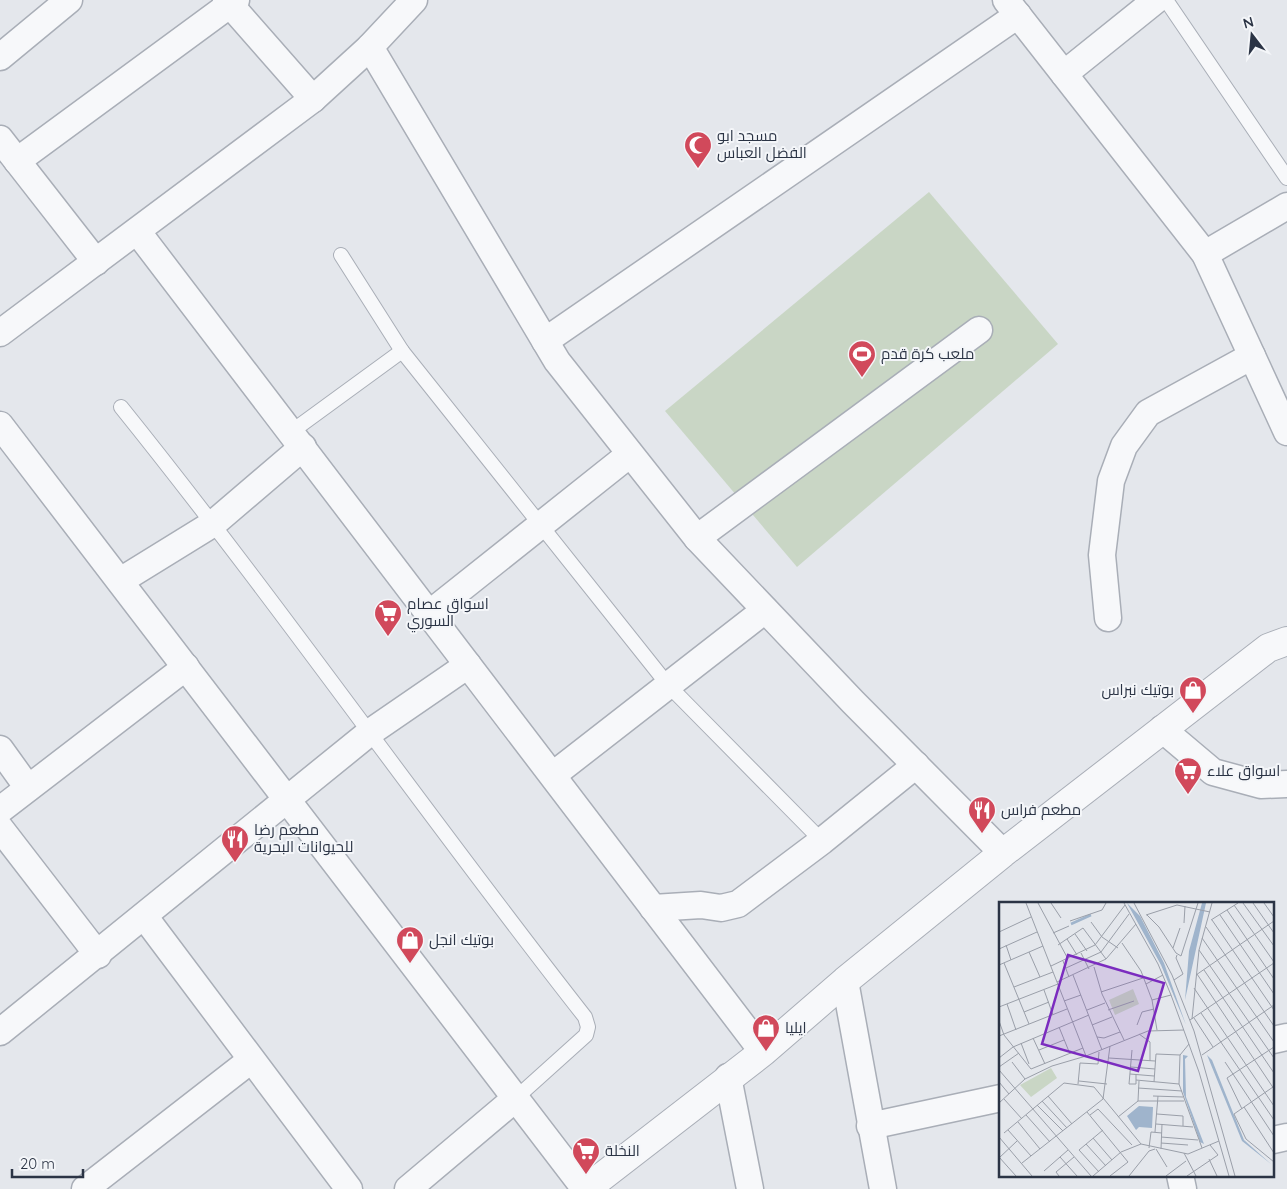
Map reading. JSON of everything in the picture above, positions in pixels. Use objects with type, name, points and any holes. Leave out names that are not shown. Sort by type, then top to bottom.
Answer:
[{"type":"street","points":[[3,49],[69,0]]},
{"type":"street","points":[[0,333],[312,99],[370,47],[414,0]]},
{"type":"street","points":[[1064,74],[1156,0]]},
{"type":"street","points":[[17,161],[231,2],[312,99]]},
{"type":"street","points":[[545,341],[1012,8],[1205,254],[1287,432]]},
{"type":"street","points":[[370,47],[557,361],[630,454],[698,538],[1003,853]]},
{"type":"street","points":[[0,139],[96,262]]},
{"type":"street","points":[[1205,254],[1287,206]]},
{"type":"street","points":[[137,231],[763,1052]]},
{"type":"street","points":[[698,538],[979,330]]},
{"type":"street","points":[[1108,618],[1102,555],[1111,481],[1124,446],[1148,413],[1252,356]]},
{"type":"street","points":[[0,425],[586,1189],[728,1077],[763,1052],[845,981],[1003,853],[1268,648],[1287,641]]},
{"type":"street","points":[[120,581],[214,523],[297,440]]},
{"type":"street","points":[[429,614],[630,454]]},
{"type":"street","points":[[552,776],[766,610]]},
{"type":"street","points":[[0,1032],[369,733],[468,665]]},
{"type":"street","points":[[0,810],[186,667]]},
{"type":"street","points":[[1162,729],[1213,772],[1261,785],[1287,784]]},
{"type":"street","points":[[0,749],[28,788]]},
{"type":"street","points":[[653,908],[701,905],[722,908],[738,904],[822,842],[916,765]]},
{"type":"street","points":[[0,828],[98,954]]},
{"type":"street","points":[[144,916],[349,1189]]},
{"type":"street","points":[[845,981],[883,1189]]},
{"type":"street","points":[[1274,1040],[1287,1037]]},
{"type":"street","points":[[85,1189],[251,1060]]},
{"type":"street","points":[[728,1077],[750,1189]]},
{"type":"street","points":[[408,1189],[516,1098]]},
{"type":"street","points":[[870,1126],[999,1098]]},
{"type":"street","points":[[1274,1140],[1287,1137]]},
{"type":"street","points":[[1180,1176],[1182,1189]]},
{"type":"lane","points":[[1166,0],[1287,178]]},
{"type":"lane","points":[[341,255],[402,351],[539,526],[668,686],[822,842]]},
{"type":"lane","points":[[297,440],[402,351]]},
{"type":"lane","points":[[121,408],[214,523],[496,904],[585,1017],[588,1027],[586,1035],[516,1098]]},
{"type":"green space","name":"ملعب كرة قدم","points":[[929,192],[1058,344],[797,567],[665,411]]},
{"type":"place","name":"مسجد ابو الفضل العباس","points":[[698,169]]},
{"type":"place","name":"ملعب كرة قدم","points":[[862,378]]},
{"type":"place","name":"اسواق عصام السوري","points":[[388,637]]},
{"type":"place","name":"بوتيك نبراس","points":[[1193,714]]},
{"type":"place","name":"اسواق علاء","points":[[1188,795]]},
{"type":"place","name":"مطعم فراس","points":[[982,834]]},
{"type":"place","name":"مطعم رضا للحيوانات البحرية","points":[[235,863]]},
{"type":"place","name":"بوتيك انجل","points":[[410,964]]},
{"type":"place","name":"ايليا","points":[[766,1052]]},
{"type":"place","name":"النخلة","points":[[586,1175]]}]
